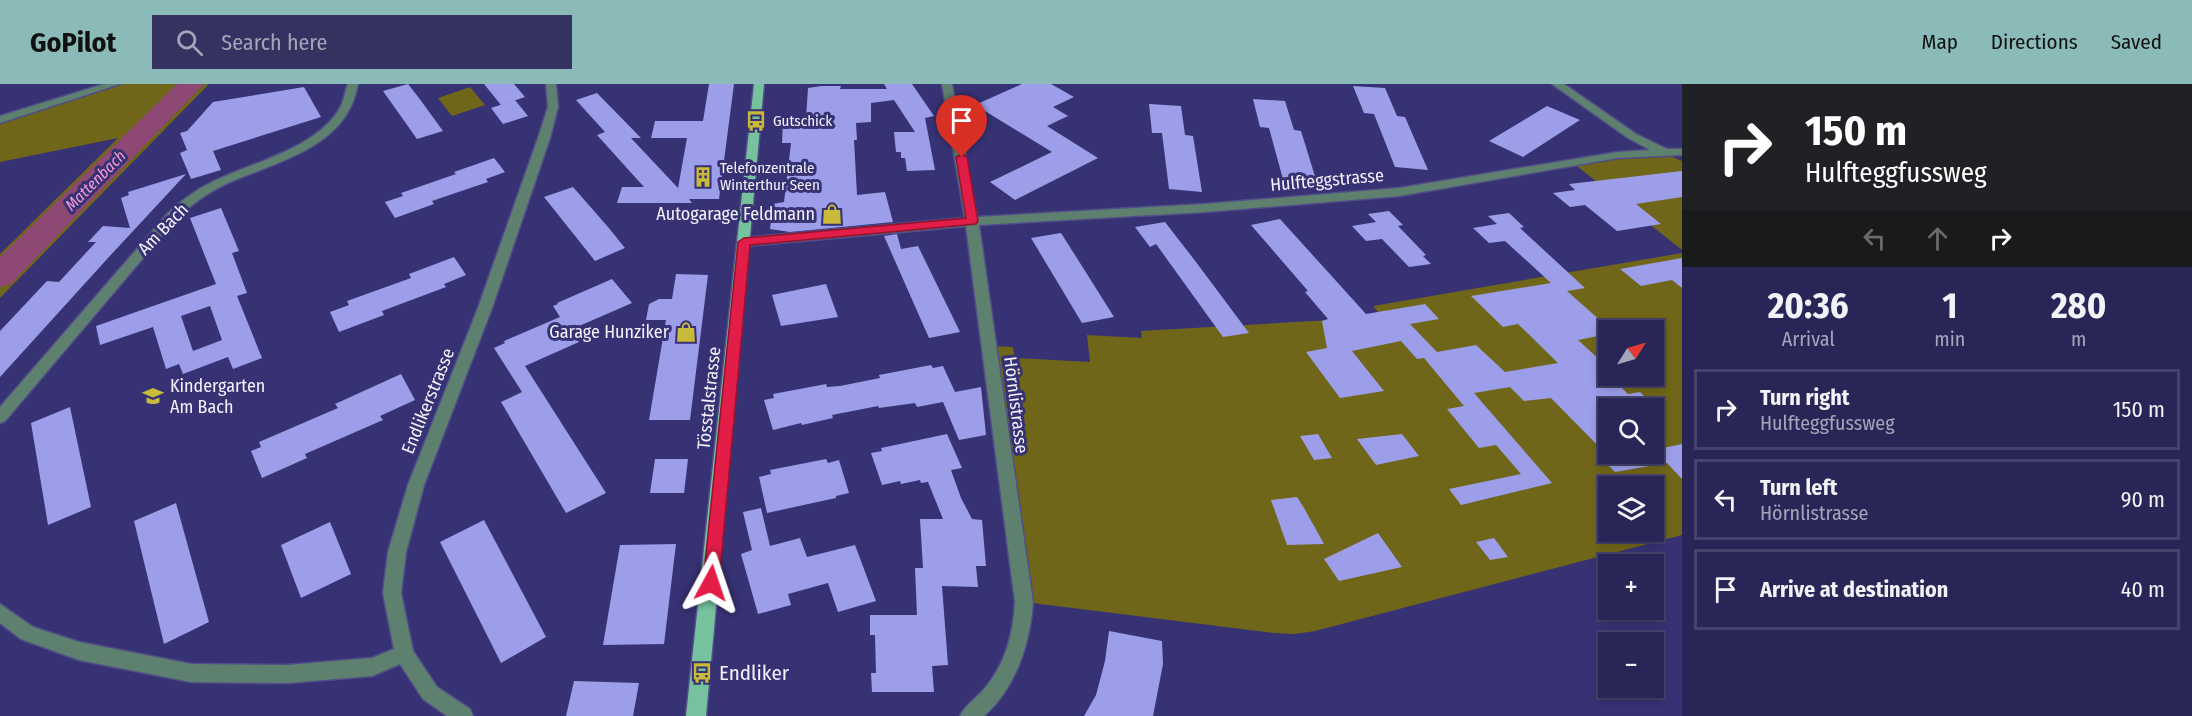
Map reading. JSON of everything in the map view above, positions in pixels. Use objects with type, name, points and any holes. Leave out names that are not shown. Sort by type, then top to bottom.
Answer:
[{"type":"main road","name":"Tösstalstrasse","points":[[696,716],[759,84]]},
{"type":"street","points":[[0,120],[116,84]]},
{"type":"street","name":"Am Bach","points":[[0,417],[96,302],[180,207],[221,181],[296,150],[324,132],[341,116],[351,97],[352,84]]},
{"type":"street","name":"Endlikerstrasse","points":[[463,716],[430,693],[404,654],[392,593],[400,536],[416,485],[485,308],[544,138],[553,106],[551,84]]},
{"type":"street","name":"Hörnlistrasse","points":[[947,84],[972,221],[1024,602],[1024,618],[1010,668],[994,692],[970,716]]},
{"type":"street","points":[[1557,84],[1632,136],[1682,161]]},
{"type":"street","name":"Hulfteggstrasse","points":[[744,242],[972,221],[1205,208],[1399,192],[1618,155],[1682,152]]},
{"type":"street","points":[[0,612],[27,633],[79,651],[191,673],[287,674],[372,666],[404,654]]},
{"type":"shaded area","points":[[115,84],[209,84],[0,298],[0,254],[118,138],[0,162],[0,120]]},
{"type":"shaded area","points":[[470,87],[485,105],[452,116],[438,98]]},
{"type":"shaded area","points":[[1661,152],[1682,161],[1682,250],[1573,163]]},
{"type":"shaded area","points":[[1682,253],[1682,535],[1664,540],[1664,476],[1598,476],[1598,542],[1655,542],[1609,554],[1598,554],[1598,557],[1315,631],[1295,634],[1274,633],[1024,602],[988,346],[1013,347],[1015,358],[1090,362],[1087,335],[1142,338],[1141,331],[1382,317],[1373,306]]},
{"type":"building","points":[[408,84],[443,131],[417,139],[383,91]]},
{"type":"building","points":[[484,84],[514,84],[525,97],[501,105]]},
{"type":"building","points":[[709,84],[734,84],[719,199],[689,199],[692,203],[617,203],[622,187],[644,187],[597,135],[605,132],[576,100],[597,93],[641,138],[631,138],[678,188],[687,138],[651,138],[655,121],[703,121]]},
{"type":"building","points":[[884,84],[912,84],[934,116],[925,118],[935,170],[907,171],[905,158],[901,158],[901,152],[896,152],[894,132],[915,132],[894,100],[871,103],[871,122],[856,123],[857,140],[854,140],[857,195],[885,192],[893,222],[790,232],[770,229],[773,204],[784,202],[791,143],[782,143],[783,119],[806,119],[808,88],[841,86],[840,89],[887,89]]},
{"type":"building","points":[[1022,84],[1051,84],[1074,97],[1053,107],[1068,116],[1047,126],[1098,158],[1015,200],[990,182],[1052,152],[975,105]]},
{"type":"building","points":[[1353,86],[1385,88],[1397,116],[1405,117],[1428,170],[1395,167],[1374,114],[1364,113]]},
{"type":"building","points":[[304,87],[321,117],[213,151],[221,170],[191,179],[180,153],[187,150],[180,133],[187,131],[213,102]]},
{"type":"building","points":[[1253,99],[1285,101],[1294,130],[1301,131],[1318,186],[1284,183],[1269,128],[1260,127]]},
{"type":"building","points":[[515,100],[528,116],[503,124],[491,108]]},
{"type":"building","points":[[1149,104],[1181,106],[1185,135],[1193,136],[1202,192],[1169,189],[1162,133],[1152,133]]},
{"type":"building","points":[[1547,106],[1580,120],[1523,157],[1489,141]]},
{"type":"building","points":[[494,158],[505,172],[486,179],[488,182],[432,201],[434,204],[395,218],[385,202],[403,196],[401,193]]},
{"type":"building","points":[[1682,171],[1682,197],[1636,204],[1661,224],[1617,231],[1585,205],[1570,207],[1553,193],[1575,190],[1569,184]]},
{"type":"building","points":[[186,174],[0,377],[0,331],[47,281],[59,282],[96,242],[88,242],[103,226],[130,228],[121,198],[129,195],[128,192]]},
{"type":"building","points":[[573,187],[625,248],[595,261],[544,197]]},
{"type":"building","points":[[221,208],[239,251],[232,253],[247,293],[237,296],[262,358],[233,369],[228,357],[183,374],[179,364],[166,369],[153,327],[100,345],[96,326],[216,284],[190,218]],"holes":[[[210,306],[222,340],[193,351],[181,316]]]},
{"type":"building","points":[[1389,211],[1403,225],[1398,226],[1426,255],[1423,256],[1431,264],[1409,267],[1382,239],[1366,241],[1352,226],[1376,222],[1368,214]]},
{"type":"building","points":[[1509,213],[1524,227],[1520,228],[1585,288],[1567,291],[1600,320],[1598,336],[1578,340],[1598,358],[1596,362],[1598,364],[1598,386],[1620,386],[1628,394],[1640,392],[1646,398],[1598,398],[1598,446],[1551,398],[1524,401],[1510,387],[1474,393],[1552,483],[1461,505],[1449,489],[1521,474],[1496,445],[1479,448],[1447,409],[1464,406],[1424,358],[1417,359],[1401,341],[1352,351],[1384,391],[1340,398],[1306,352],[1327,348],[1322,321],[1328,319],[1305,292],[1308,291],[1251,225],[1280,219],[1366,314],[1425,304],[1439,319],[1410,324],[1437,352],[1476,345],[1505,372],[1558,363],[1518,324],[1503,327],[1471,296],[1551,283],[1505,241],[1489,243],[1473,228],[1497,224],[1488,216]]},
{"type":"building","points":[[1165,222],[1249,333],[1223,337],[1156,244],[1150,247],[1135,227]]},
{"type":"building","points":[[1061,233],[1114,317],[1082,323],[1031,238]]},
{"type":"building","points":[[897,234],[901,249],[918,246],[960,332],[929,338],[884,236]]},
{"type":"building","points":[[454,257],[466,275],[444,284],[446,287],[382,311],[384,315],[339,332],[330,312],[349,305],[347,301],[411,278],[409,274]]},
{"type":"building","points":[[1682,258],[1682,288],[1672,280],[1641,286],[1620,269]]},
{"type":"building","points":[[676,274],[708,275],[690,420],[649,420],[666,320],[646,320],[649,304],[659,299],[672,299]]},
{"type":"building","points":[[612,279],[632,303],[570,330],[579,342],[525,366],[606,493],[566,513],[501,402],[522,392],[494,348],[505,343],[504,341],[560,317],[553,306],[557,303]]},
{"type":"building","points":[[826,284],[838,317],[781,326],[772,295]]},
{"type":"building","points":[[931,365],[933,368],[943,366],[955,392],[981,387],[986,435],[959,440],[943,402],[917,407],[915,403],[879,408],[878,406],[773,430],[764,400],[774,398],[773,394],[826,384],[827,387],[840,386],[880,378],[879,375]]},
{"type":"building","points":[[401,374],[415,400],[380,416],[383,420],[305,454],[307,458],[262,478],[251,451],[261,447],[259,442],[338,408],[335,404]]},
{"type":"building","points":[[70,407],[91,507],[48,525],[31,423]]},
{"type":"building","points":[[947,434],[962,468],[951,470],[961,498],[972,519],[982,520],[986,566],[976,566],[978,587],[942,586],[948,665],[932,666],[934,692],[872,692],[871,673],[876,673],[875,635],[870,635],[870,615],[917,615],[915,568],[923,568],[920,519],[943,519],[928,482],[921,483],[920,480],[901,484],[900,481],[882,485],[871,453],[882,451],[881,448]]},
{"type":"building","points":[[1318,434],[1332,458],[1314,460],[1300,436]]},
{"type":"building","points":[[1402,434],[1419,456],[1376,465],[1357,439]]},
{"type":"building","points":[[1682,444],[1682,479],[1667,463],[1664,464],[1664,448]]},
{"type":"building","points":[[655,459],[688,459],[684,493],[650,493]]},
{"type":"building","points":[[826,459],[828,463],[839,460],[849,493],[767,513],[759,477],[771,474],[770,470]]},
{"type":"building","points":[[1607,464],[1661,464],[1615,472]]},
{"type":"building","points":[[1297,497],[1324,544],[1287,545],[1271,500]]},
{"type":"building","points":[[176,503],[209,622],[164,644],[134,521]]},
{"type":"building","points":[[761,508],[770,546],[800,538],[807,557],[855,545],[876,601],[838,612],[828,583],[788,594],[791,605],[758,614],[741,554],[752,550],[743,512]]},
{"type":"building","points":[[484,520],[546,637],[501,663],[440,542]]},
{"type":"building","points":[[330,522],[351,574],[301,598],[281,545]]},
{"type":"building","points":[[1378,533],[1402,567],[1339,581],[1324,559]]},
{"type":"building","points":[[1494,538],[1508,557],[1490,560],[1476,542]]},
{"type":"building","points":[[676,544],[664,644],[603,645],[620,545]]},
{"type":"building","points":[[1109,631],[1162,641],[1163,664],[1153,716],[1084,716],[1096,695],[1105,661]]},
{"type":"building","points":[[574,681],[639,683],[633,716],[566,716]]},
{"type":"waterway","name":"Mattenbach","points":[[0,276],[191,84]]},
{"type":"place","name":"Gutschick","points":[[756,121]]},
{"type":"place","name":"Telefonzentrale Winterthur Seen","points":[[703,177]]},
{"type":"place","name":"Autogarage Feldmann","points":[[832,214]]},
{"type":"place","name":"Garage Hunziker","points":[[686,332]]},
{"type":"place","name":"Kindergarten Am Bach","points":[[153,396]]},
{"type":"place","name":"Endliker","points":[[702,673]]},
{"type":"route","points":[[711,583],[744,242],[972,221],[962,157]]}]
